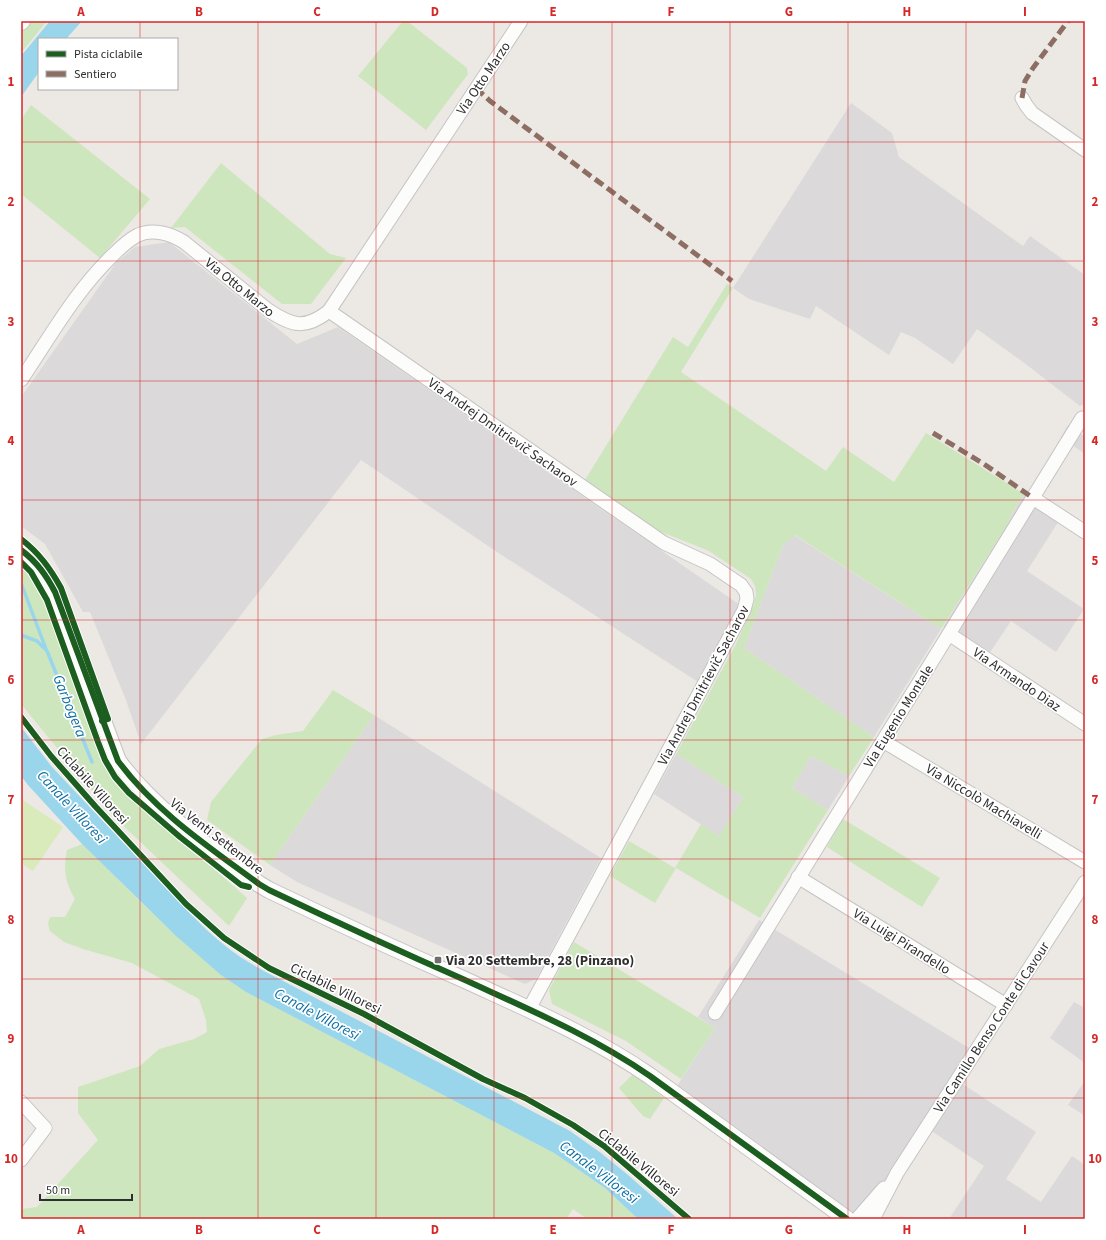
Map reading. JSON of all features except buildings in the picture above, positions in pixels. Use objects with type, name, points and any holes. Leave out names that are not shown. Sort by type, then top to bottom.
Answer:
[{"type":"street","name":"Via Otto Marzo","points":[[21,380],[81,291],[95,273],[127,242],[139,235],[151,232],[174,236],[184,242],[280,318],[294,324],[306,324],[319,319],[329,311],[521,21]]},
{"type":"street","points":[[1022,98],[1032,112],[1085,150]]},
{"type":"street","name":"Via Andrej Dmitrievič Sacharov","points":[[329,311],[664,543],[710,564],[741,585],[746,592],[747,599],[744,610],[529,1009]]},
{"type":"street","name":"Via Eugenio Montale","points":[[715,1013],[1082,418]]},
{"type":"street","points":[[1033,498],[1085,532]]},
{"type":"street","name":"Via Venti Settembre","points":[[21,550],[40,567],[48,578],[55,592],[118,761],[135,782],[157,804],[200,841],[259,884],[369,937],[529,1009],[625,1058],[847,1219]]},
{"type":"street","name":"Via Armando Diaz","points":[[949,634],[1085,724]]},
{"type":"street","name":"Via Niccolò Machiavelli","points":[[883,741],[1085,862]]},
{"type":"street","name":"Via Luigi Pirandello","points":[[798,877],[1006,1005]]},
{"type":"street","name":"Via Camillo Benso Conte di Cavour","points":[[873,1219],[897,1173],[1085,882]]},
{"type":"street","points":[[21,1102],[45,1128],[21,1160]]},
{"type":"street","name":"Via Camillo Benso Conte di Cavour","points":[[857,1219],[897,1173]]},
{"type":"shaded area","points":[[851,103],[892,133],[899,157],[1023,246],[1030,236],[1085,275],[1085,404],[1080,406],[977,329],[953,364],[915,338],[901,332],[889,355],[816,306],[810,319],[749,299],[733,288]]},
{"type":"shaded area","points":[[169,242],[297,344],[338,327],[740,605],[698,682],[497,552],[361,460],[141,744],[126,700],[90,612],[83,612],[45,544],[21,526],[21,397],[116,263],[135,247]]},
{"type":"shaded area","points":[[1068,425],[1085,437],[1085,454],[1061,437]]},
{"type":"shaded area","points":[[1024,494],[1060,519],[1027,571],[1084,609],[1056,652],[1011,621],[987,657],[943,627],[1006,527]]},
{"type":"shaded area","points":[[794,535],[941,629],[874,737],[744,648],[783,545]]},
{"type":"shaded area","points":[[374,715],[601,858],[536,979],[525,984],[297,882],[270,865]]},
{"type":"shaded area","points":[[676,754],[743,797],[719,836],[654,794]]},
{"type":"shaded area","points":[[811,756],[849,776],[828,810],[792,788]]},
{"type":"shaded area","points":[[759,920],[974,1051],[897,1169],[886,1179],[855,1219],[675,1089],[715,1028],[698,1017]]},
{"type":"shaded area","points":[[1074,1002],[1085,1008],[1085,1063],[1050,1038]]},
{"type":"shaded area","points":[[1085,1081],[1085,1116],[1068,1105]]},
{"type":"shaded area","points":[[961,1083],[1036,1132],[1006,1179],[1041,1202],[1072,1156],[1085,1165],[1085,1219],[949,1219],[984,1166],[930,1130]]},
{"type":"green space","points":[[28,21],[47,21],[21,53],[21,29]]},
{"type":"green space","points":[[403,21],[407,21],[467,68],[468,74],[426,130],[358,76]]},
{"type":"green space","points":[[31,105],[150,199],[100,258],[21,194],[21,120]]},
{"type":"green space","points":[[221,163],[330,254],[346,258],[311,304],[282,304],[185,227],[171,228]]},
{"type":"green space","points":[[727,284],[733,288],[681,372],[826,471],[843,447],[894,482],[926,433],[1024,494],[1006,527],[941,629],[795,535],[783,545],[744,648],[874,737],[849,776],[811,756],[792,788],[828,810],[760,918],[676,868],[655,903],[610,876],[629,841],[675,868],[701,824],[719,836],[743,797],[676,754],[736,644],[754,604],[756,595],[755,586],[751,579],[709,551],[659,531],[585,480],[673,337],[688,347]]},
{"type":"green space","points":[[21,566],[40,593],[104,761],[115,780],[128,794],[247,898],[229,926],[114,817],[21,704]]},
{"type":"green space","points":[[333,690],[374,715],[270,865],[207,820],[211,802],[262,739],[276,735],[303,731]]},
{"type":"green space","points":[[21,799],[63,827],[33,871],[21,863]]},
{"type":"green space","points":[[843,819],[940,878],[922,907],[827,847]]},
{"type":"green space","points":[[82,844],[181,940],[224,976],[246,992],[554,1153],[605,1188],[638,1219],[615,1219],[612,1216],[606,1219],[587,1219],[573,1209],[566,1219],[21,1219],[21,1209],[37,1207],[98,1140],[78,1113],[78,1087],[140,1066],[159,1049],[194,1039],[207,1032],[206,1020],[199,999],[132,963],[64,942],[50,931],[48,923],[51,917],[65,917],[75,899],[67,881],[65,869],[66,857],[67,850]]},
{"type":"green space","points":[[574,942],[715,1028],[681,1079],[626,1041],[552,1004],[549,990]]},
{"type":"green space","points":[[633,1074],[664,1098],[650,1119],[643,1116],[619,1088]]},
{"type":"water","points":[[50,21],[82,21],[67,38],[38,38],[38,73],[21,97],[21,56]]},
{"type":"water","name":"Canale Villoresi","points":[[21,727],[52,767],[190,913],[231,951],[262,970],[570,1131],[601,1153],[628,1175],[678,1219],[638,1219],[605,1188],[554,1153],[246,992],[221,975],[176,936],[82,844],[28,785],[21,776]]},
{"type":"waterway","name":"Garbogera","points":[[21,583],[46,649]]},
{"type":"waterway","name":"Garbogera","points":[[21,635],[37,641],[47,651],[92,762]]},
{"type":"marked path","points":[[1022,98],[1025,81],[1068,21]]},
{"type":"marked path","points":[[476,88],[490,101],[732,281]]},
{"type":"marked path","points":[[933,433],[984,464],[1033,498]]},
{"type":"cycle path","points":[[21,539],[44,561],[61,588],[108,719],[102,721]]},
{"type":"cycle path","points":[[21,550],[41,569],[55,592],[118,761],[149,797],[184,828],[269,890],[536,1013],[605,1048],[650,1076],[847,1219]]},
{"type":"cycle path","points":[[21,562],[31,572],[47,600],[98,742],[105,760],[115,777],[129,793],[180,837],[241,885],[249,887]]},
{"type":"cycle path","name":"Ciclabile Villoresi","points":[[21,717],[51,756],[95,806],[186,904],[224,938],[269,968],[364,1014],[483,1079],[525,1098],[573,1125],[604,1146],[689,1219]]},
{"type":"place","name":"Via 20 Settembre, 28 (Pinzano)","points":[[438,960]]}]
